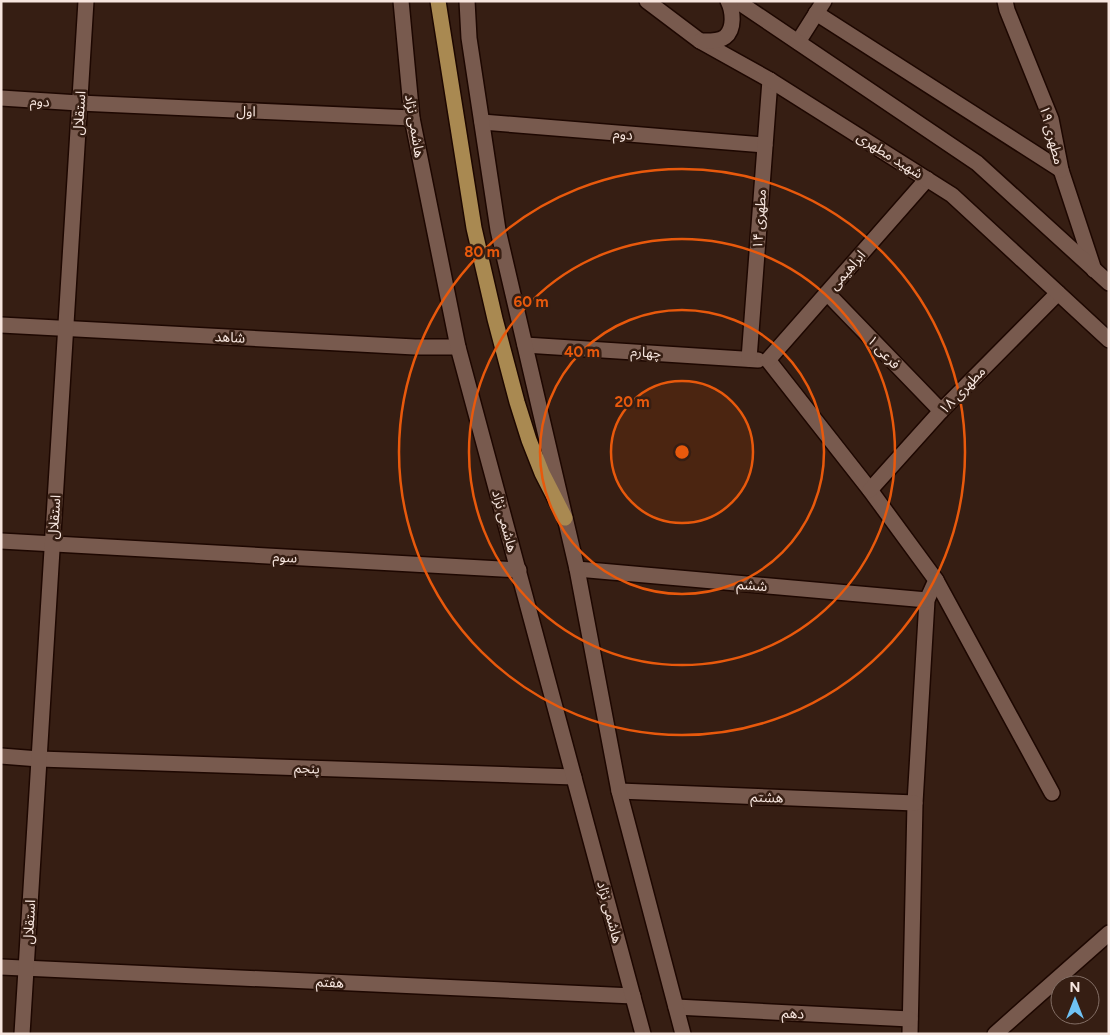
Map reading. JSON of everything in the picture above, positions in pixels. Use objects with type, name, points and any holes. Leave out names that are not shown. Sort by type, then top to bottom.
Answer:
[{"type":"main road","points":[[438,1],[474,228],[495,318],[529,440],[542,473],[565,518]]},
{"type":"street","name":"استقلال","points":[[22,1034],[86,1]]},
{"type":"street","name":"هاشمی نژاد","points":[[401,1],[412,118],[458,347],[643,1034]]},
{"type":"street","points":[[467,1],[469,38],[498,230],[577,569],[619,791],[683,1034]]},
{"type":"street","points":[[469,38],[474,1]]},
{"type":"street","name":"شهید مطهری","points":[[647,1],[700,41],[770,80],[952,196],[1109,340]]},
{"type":"street","points":[[700,41],[715,41],[726,36],[731,28],[733,17],[728,1]]},
{"type":"street","points":[[738,1],[977,163],[1109,283]]},
{"type":"street","name":"مطهری ۱۹","points":[[1005,1],[1051,119],[1062,170],[1094,270]]},
{"type":"street","points":[[798,42],[820,7],[1062,170]]},
{"type":"street","name":"مطهری ۱۴","points":[[749,359],[770,80]]},
{"type":"street","name":"دوم","points":[[1,98],[79,104]]},
{"type":"street","name":"اول","points":[[79,104],[412,118]]},
{"type":"street","name":"دوم","points":[[482,122],[765,145]]},
{"type":"street","name":"ابراهیمی","points":[[768,360],[927,179]]},
{"type":"street","name":"فرعی ۱","points":[[827,293],[941,411]]},
{"type":"street","name":"مطهری ۱۸","points":[[870,490],[941,411],[1058,293]]},
{"type":"street","name":"شاهد","points":[[1,325],[415,347],[458,347]]},
{"type":"street","name":"چهارم","points":[[525,344],[768,360]]},
{"type":"street","points":[[768,360],[870,490],[936,580],[1052,793]]},
{"type":"street","points":[[1,541],[52,544]]},
{"type":"street","name":"سوم","points":[[52,544],[519,570]]},
{"type":"street","name":"ششم","points":[[577,569],[927,600]]},
{"type":"street","points":[[910,1026],[915,802],[927,600],[936,580]]},
{"type":"street","points":[[1,756],[39,759]]},
{"type":"street","name":"پنجم","points":[[39,759],[574,777]]},
{"type":"street","name":"هشتم","points":[[619,791],[915,802]]},
{"type":"street","points":[[996,1034],[1109,933]]},
{"type":"street","points":[[1,967],[26,968]]},
{"type":"street","name":"هفتم","points":[[26,968],[633,996]]},
{"type":"street","name":"دهم","points":[[676,1007],[910,1026]]}]
